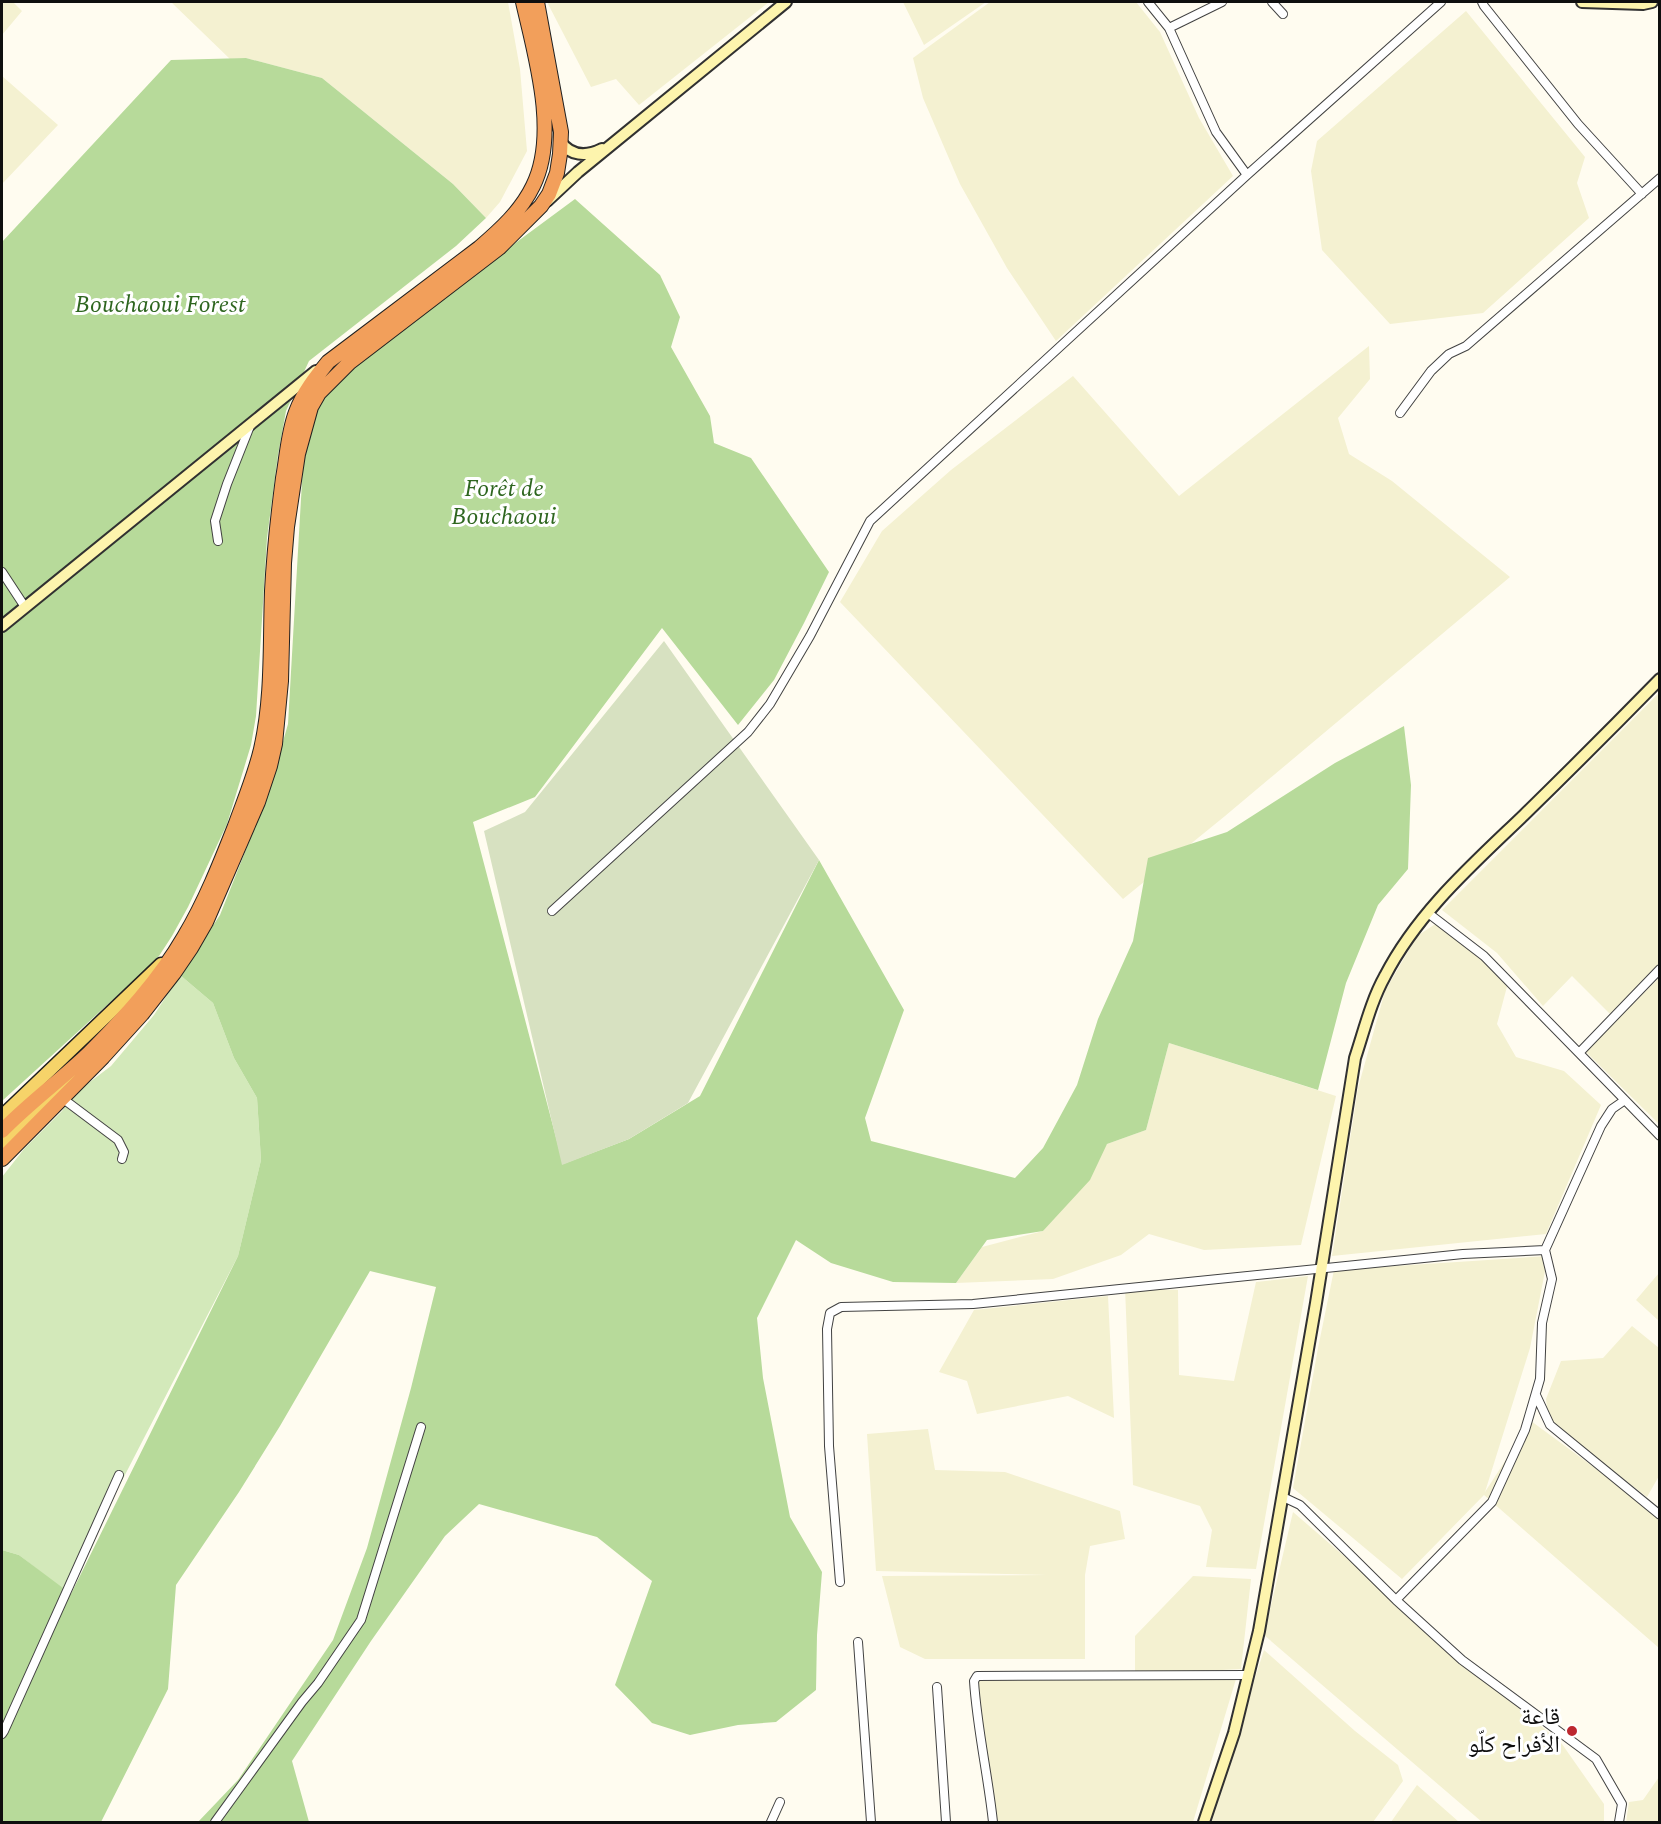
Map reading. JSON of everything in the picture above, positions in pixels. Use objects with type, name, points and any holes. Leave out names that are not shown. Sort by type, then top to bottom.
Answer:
[{"type":"highway","points":[[2,1131],[88,1054],[116,1025],[161,971],[205,898],[220,862],[261,751],[269,702],[275,551],[289,436],[296,413],[310,384],[328,362],[501,230],[518,211],[534,186],[542,160],[544,119],[539,77],[523,2]]},
{"type":"highway","points":[[2,1159],[123,1034],[158,994],[192,948],[258,802],[275,744],[279,710],[284,563],[298,454],[311,407],[319,393],[349,363],[500,248],[541,206],[549,194],[557,173],[560,141],[556,99],[537,2]]},
{"type":"main road","points":[[541,206],[578,172],[786,2]]},
{"type":"main road","points":[[1582,2],[1643,4],[1652,2]]},
{"type":"main road","points":[[560,141],[569,151],[586,154],[618,140]]},
{"type":"main road","points":[[2,626],[328,362]]},
{"type":"main road","points":[[1204,1822],[1234,1733],[1259,1631],[1322,1267],[1355,1058],[1384,977],[1413,931],[1450,886],[1578,762],[1659,679]]},
{"type":"main road","points":[[2,1116],[175,951]]},
{"type":"main road","points":[[2,1144],[123,1034]]},
{"type":"street","points":[[1148,2],[1169,28],[1216,132],[1247,175]]},
{"type":"street","points":[[1169,28],[1222,2]]},
{"type":"street","points":[[1272,2],[1282,14]]},
{"type":"street","points":[[552,911],[748,732],[770,704],[810,636],[870,521],[1247,175],[1441,2]]},
{"type":"street","points":[[1482,2],[1578,124],[1642,194]]},
{"type":"street","points":[[1400,413],[1431,371],[1449,354],[1466,346],[1659,178]]},
{"type":"street","points":[[218,541],[215,521],[251,424]]},
{"type":"street","points":[[2,572],[25,607]]},
{"type":"street","points":[[1428,913],[1484,956],[1659,1136]]},
{"type":"street","points":[[1579,1053],[1659,969]]},
{"type":"street","points":[[62,1098],[118,1140],[124,1152],[122,1159]]},
{"type":"street","points":[[1396,1600],[1492,1502],[1525,1430],[1540,1379],[1542,1323],[1552,1279],[1545,1250],[1600,1126],[1612,1109],[1625,1100]]},
{"type":"street","points":[[840,1582],[829,1446],[827,1329],[830,1313],[841,1307],[973,1304],[1322,1267],[1463,1254],[1545,1250]]},
{"type":"street","points":[[1536,1395],[1550,1425],[1659,1515]]},
{"type":"street","points":[[215,1822],[318,1683],[361,1620],[421,1427]]},
{"type":"street","points":[[2,1734],[119,1475]]},
{"type":"street","points":[[1283,1497],[1300,1505],[1396,1600],[1462,1660],[1596,1759],[1622,1804],[1619,1822]]},
{"type":"street","points":[[858,1642],[871,1822]]},
{"type":"street","points":[[993,1822],[976,1715],[974,1680],[977,1676],[1249,1675]]},
{"type":"street","points":[[937,1687],[946,1822]]},
{"type":"street","points":[[771,1822],[780,1802]]},
{"type":"shaded area","points":[[2,2],[13,2],[22,11],[2,35]]},
{"type":"shaded area","points":[[171,2],[508,2],[520,69],[527,151],[500,202],[486,218],[453,184],[322,78],[246,58],[230,59]]},
{"type":"shaded area","points":[[547,2],[769,2],[639,105],[616,79],[591,87]]},
{"type":"shaded area","points":[[903,2],[986,2],[924,45]]},
{"type":"shaded area","points":[[990,2],[1136,2],[1160,32],[1199,118],[1233,176],[1056,341],[1007,268],[960,184],[923,98],[913,58]]},
{"type":"shaded area","points":[[1466,11],[1585,157],[1577,183],[1589,218],[1483,313],[1390,324],[1322,250],[1311,171],[1317,141]]},
{"type":"shaded area","points":[[2,76],[58,125],[2,184]]},
{"type":"shaded area","points":[[1369,346],[1370,379],[1338,418],[1349,454],[1392,481],[1510,577],[1123,899],[840,602],[882,531],[951,470],[1073,376],[1179,496]]},
{"type":"shaded area","points":[[1659,693],[1659,965],[1611,1015],[1572,976],[1543,1006],[1497,953],[1442,910]]},
{"type":"shaded area","points":[[1440,921],[1508,983],[1497,1024],[1516,1057],[1564,1071],[1601,1105],[1546,1234],[1332,1256],[1358,1088],[1385,991],[1417,936]]},
{"type":"shaded area","points":[[1659,978],[1659,1124],[1585,1051]]},
{"type":"shaded area","points":[[1169,1043],[1336,1096],[1301,1245],[1204,1250],[1149,1234],[1121,1255],[1053,1279],[956,1283],[982,1247],[1043,1231],[1107,1144],[1146,1130]]},
{"type":"shaded area","points":[[1548,1256],[1530,1348],[1485,1492],[1531,1421],[1659,1515],[1659,1648],[1484,1495],[1402,1579],[1293,1488],[1334,1270]]},
{"type":"shaded area","points":[[1659,1273],[1659,1321],[1636,1300]]},
{"type":"shaded area","points":[[1308,1276],[1256,1569],[1206,1567],[1212,1530],[1200,1506],[1133,1485],[1125,1288],[1178,1290],[1179,1375],[1234,1381],[1256,1282]]},
{"type":"shaded area","points":[[1108,1296],[1114,1418],[1068,1396],[977,1414],[967,1381],[939,1372],[974,1310]]},
{"type":"shaded area","points":[[1632,1326],[1659,1348],[1659,1476],[1647,1497],[1549,1422],[1546,1399],[1561,1361],[1603,1358]]},
{"type":"shaded area","points":[[928,1429],[935,1470],[1005,1472],[1120,1511],[1125,1539],[1090,1546],[1085,1575],[1085,1659],[925,1659],[900,1647],[882,1576],[1047,1575],[876,1571],[867,1434]]},
{"type":"shaded area","points":[[1293,1512],[1562,1744],[1604,1804],[1604,1822],[1482,1822],[1264,1635]]},
{"type":"shaded area","points":[[1193,1576],[1251,1579],[1241,1669],[1146,1674],[1236,1679],[1193,1822],[994,1822],[973,1691],[981,1674],[1135,1675],[1135,1636]]},
{"type":"shaded area","points":[[1264,1650],[1355,1731],[1398,1765],[1403,1781],[1373,1822],[1209,1822]]},
{"type":"shaded area","points":[[1659,1777],[1659,1822],[1626,1822],[1629,1802],[1643,1800]]},
{"type":"shaded area","points":[[1417,1785],[1459,1822],[1391,1822]]},
{"type":"green space","name":"Bouchaoui Forest","points":[[246,58],[322,78],[453,184],[486,218],[456,246],[309,361],[286,411],[278,455],[267,538],[256,716],[251,745],[227,824],[188,907],[159,956],[2,1101],[2,242],[171,60]]},
{"type":"green space","name":"Forêt de Bouchaoui","points":[[575,199],[660,275],[680,317],[671,347],[710,416],[714,443],[751,458],[829,572],[774,680],[738,725],[662,628],[535,797],[473,822],[563,1164],[629,1139],[700,1096],[819,860],[904,1010],[865,1118],[871,1141],[1015,1178],[1043,1148],[1077,1085],[1098,1019],[1133,941],[1148,858],[1227,832],[1335,763],[1404,726],[1411,785],[1408,869],[1378,905],[1346,983],[1318,1090],[1169,1043],[1146,1130],[1107,1144],[1090,1180],[1043,1231],[987,1240],[956,1283],[893,1282],[831,1263],[796,1240],[757,1318],[763,1378],[790,1517],[822,1572],[816,1690],[776,1722],[738,1725],[690,1735],[652,1723],[615,1685],[652,1581],[597,1537],[479,1504],[445,1536],[371,1641],[292,1761],[309,1822],[198,1822],[238,1780],[333,1640],[367,1548],[436,1287],[370,1271],[280,1426],[239,1492],[176,1585],[168,1689],[101,1822],[2,1822],[2,1550],[19,1555],[71,1594],[238,1256],[261,1160],[257,1098],[234,1058],[213,1003],[180,975],[220,915],[268,794],[288,724],[304,447],[312,413],[335,383],[377,345]]},
{"type":"green space","points":[[664,641],[819,860],[688,1103],[629,1139],[562,1165],[484,831],[525,812]]},
{"type":"green space","points":[[180,975],[213,1003],[234,1058],[257,1098],[261,1160],[238,1256],[65,1591],[19,1555],[2,1550],[2,1177],[24,1149],[62,1111],[74,1094],[111,1066],[154,1015]]},
{"type":"place","name":"قاعة الأفراح كلّو","points":[[1572,1731]]}]
